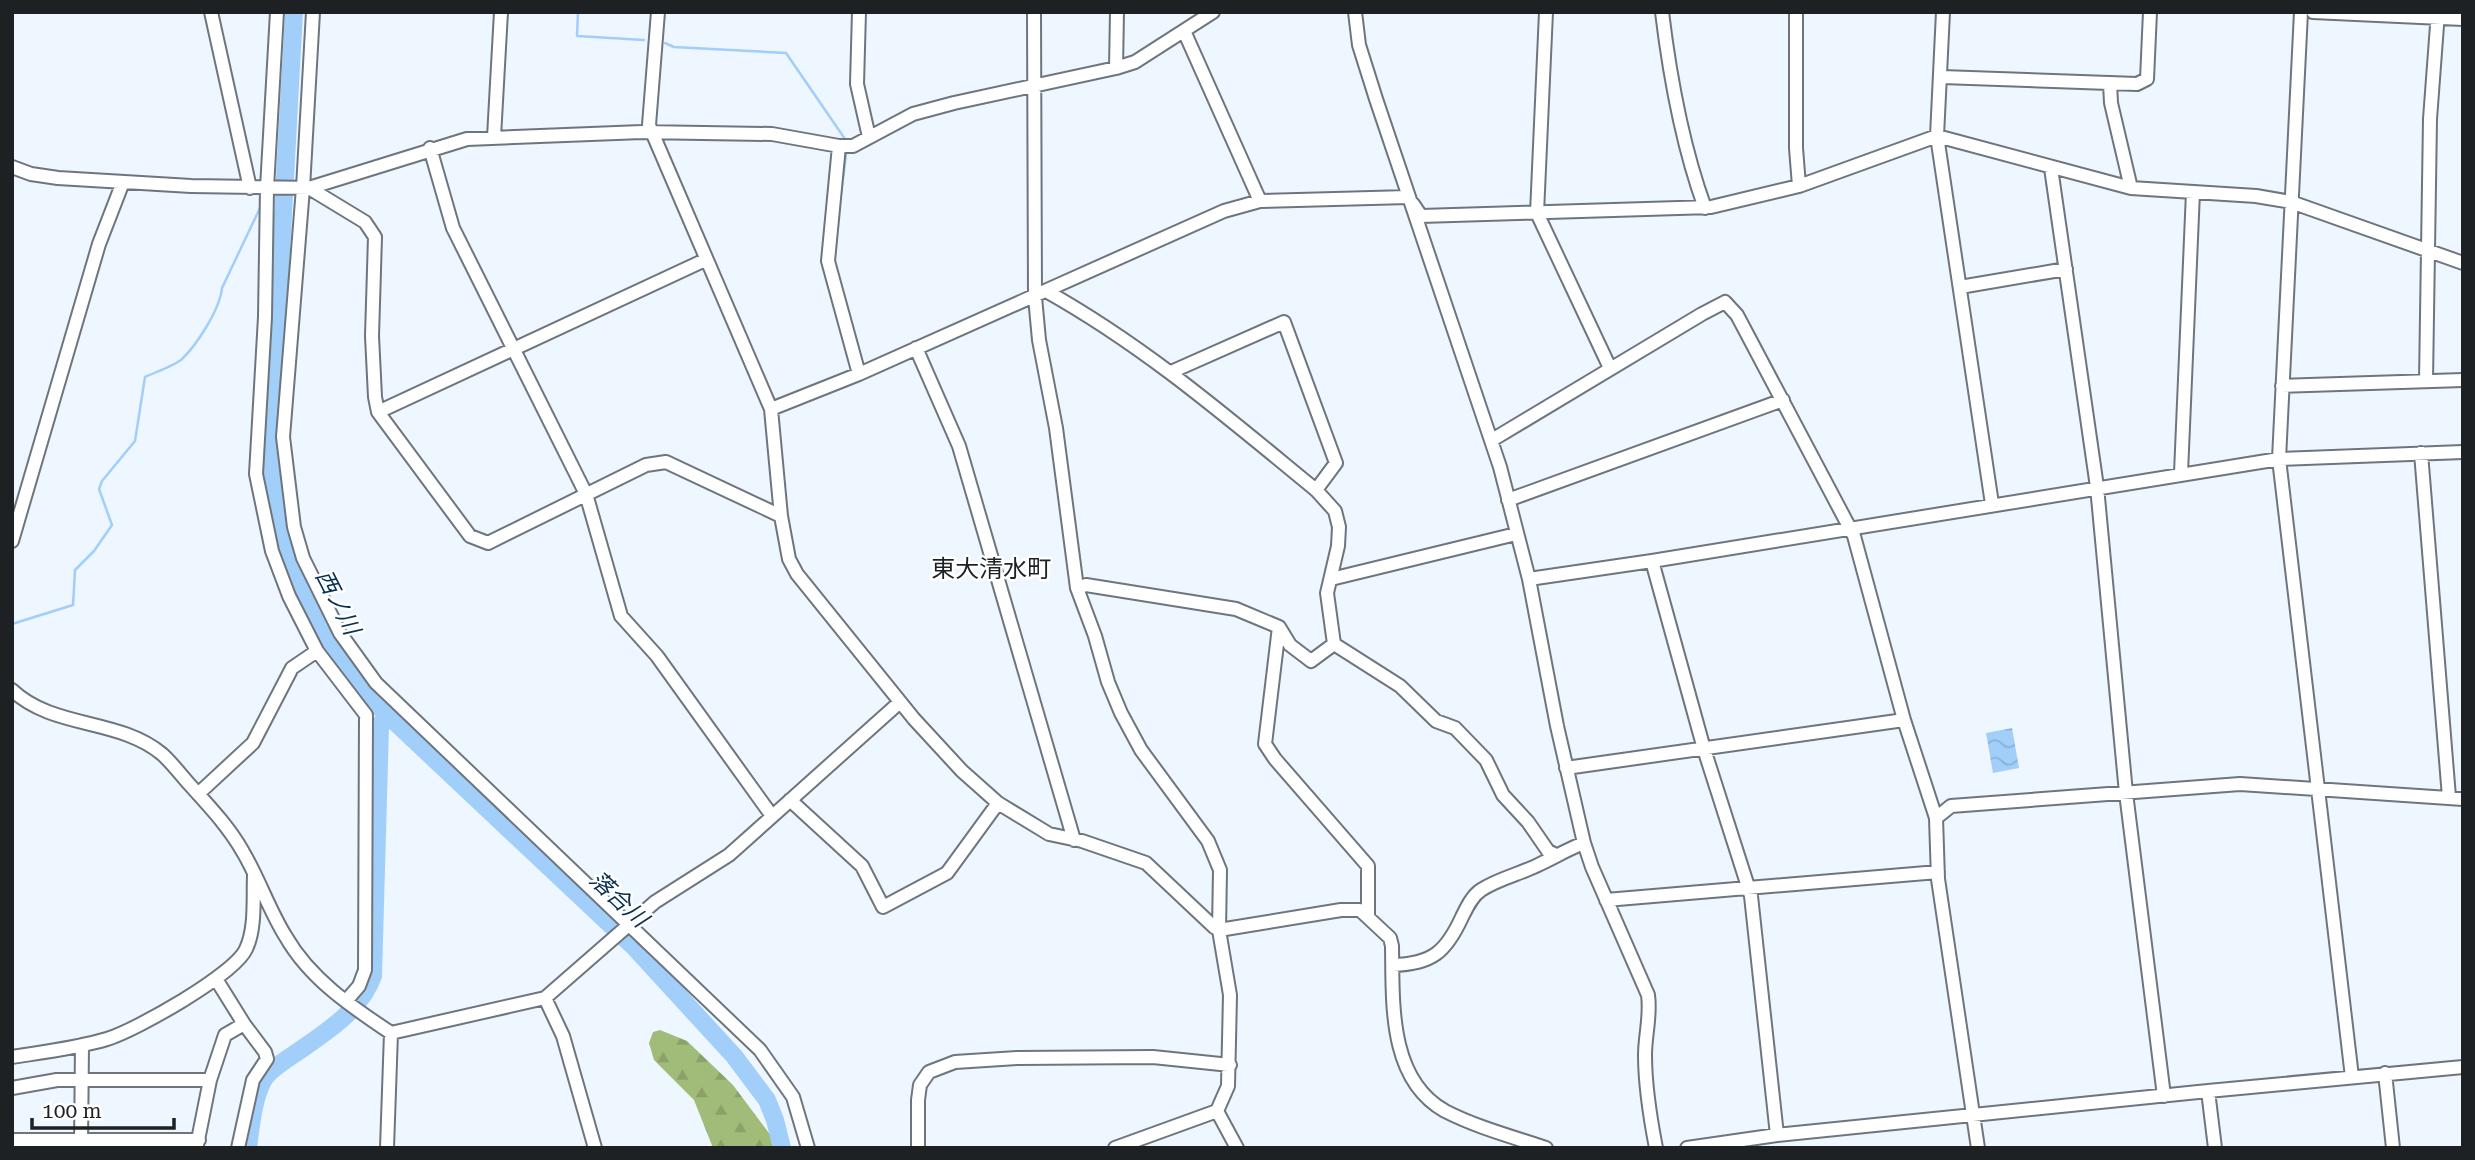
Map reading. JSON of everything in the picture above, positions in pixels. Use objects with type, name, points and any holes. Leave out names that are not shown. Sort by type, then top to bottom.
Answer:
[{"type":"street","points":[[211,12],[250,188]]},
{"type":"street","points":[[277,12],[256,474],[272,551],[289,596],[317,651],[366,715],[365,970],[351,1005]]},
{"type":"street","points":[[313,12],[283,437],[294,527],[303,558],[340,633],[376,683],[760,1050],[793,1097],[808,1148]]},
{"type":"street","points":[[494,137],[501,12]]},
{"type":"street","points":[[658,12],[649,125],[771,409],[781,516],[789,559],[797,575],[900,702],[962,771],[998,803],[1049,834],[1152,866],[1183,899],[1219,930]]},
{"type":"street","points":[[859,12],[856,84],[869,137]]},
{"type":"street","points":[[1034,12],[1033,87],[1041,294],[1039,340],[1056,428],[1077,588],[1121,713],[1141,750],[1203,833],[1216,856],[1220,870],[1219,930],[1230,995],[1228,1086],[1217,1111],[1115,1148]]},
{"type":"street","points":[[1116,68],[1117,12]]},
{"type":"street","points":[[12,167],[31,174],[58,178],[250,188],[302,188],[467,139],[651,132],[772,134],[853,146],[913,114],[1135,62],[1213,12]]},
{"type":"street","points":[[1354,12],[1360,46],[1408,197],[1492,440],[1529,579],[1566,768],[1584,844],[1648,995],[1650,1006],[1645,1047],[1645,1085],[1656,1148]]},
{"type":"street","points":[[1546,12],[1537,213],[1610,369]]},
{"type":"street","points":[[1662,12],[1669,68],[1692,167],[1705,208]]},
{"type":"street","points":[[1796,12],[1796,148],[1799,186]]},
{"type":"street","points":[[1943,12],[1942,77],[1937,136],[1992,504]]},
{"type":"street","points":[[1942,77],[2137,84],[2147,79],[2150,12]]},
{"type":"street","points":[[2301,12],[2279,459],[2352,1077]]},
{"type":"street","points":[[2313,12],[2438,15],[2463,19]]},
{"type":"street","points":[[2426,381],[2430,119],[2438,15]]},
{"type":"street","points":[[1184,31],[1260,201]]},
{"type":"street","points":[[2110,83],[2111,103],[2131,188]]},
{"type":"street","points":[[1408,197],[1422,216],[1705,208],[1799,186],[1937,136],[2131,188],[2256,196],[2291,202],[2463,263]]},
{"type":"street","points":[[839,146],[828,261],[859,374]]},
{"type":"street","points":[[430,148],[453,228],[586,494],[621,616],[657,656],[772,816]]},
{"type":"street","points":[[2051,168],[2097,487],[2126,793],[2164,1096]]},
{"type":"street","points":[[12,541],[99,244],[122,182]]},
{"type":"street","points":[[302,188],[365,222],[375,237],[372,336],[378,412],[470,536],[488,542],[646,465],[666,462],[781,516]]},
{"type":"street","points":[[2181,473],[2193,192]]},
{"type":"street","points":[[771,409],[859,374],[1224,211],[1260,201],[1408,197]]},
{"type":"street","points":[[378,412],[705,260]]},
{"type":"street","points":[[1960,288],[2066,269]]},
{"type":"street","points":[[1041,294],[1096,319],[1171,372],[1316,491],[1335,511],[1339,527],[1338,546],[1327,593],[1334,644],[1400,686],[1436,721],[1455,728],[1486,760],[1503,796],[1528,822],[1548,851],[1556,855]]},
{"type":"street","points":[[1492,440],[1726,302],[1737,316],[1851,529],[1904,720],[1936,818],[1938,872],[1978,1148]]},
{"type":"street","points":[[1171,372],[1283,322],[1336,463],[1316,491]]},
{"type":"street","points":[[916,348],[959,446],[1074,840]]},
{"type":"street","points":[[2282,386],[2463,380]]},
{"type":"street","points":[[1508,500],[1783,400]]},
{"type":"street","points":[[1529,579],[2279,459],[2463,452]]},
{"type":"street","points":[[1936,818],[1951,806],[2240,784],[2456,798],[2421,453]]},
{"type":"street","points":[[1331,579],[1516,534]]},
{"type":"street","points":[[1652,561],[1703,750],[1751,896],[1777,1135]]},
{"type":"street","points":[[1077,588],[1086,585],[1236,608],[1279,627],[1290,645],[1311,661],[1334,644]]},
{"type":"street","points":[[1279,627],[1265,744],[1368,866],[1367,917]]},
{"type":"street","points":[[198,794],[253,743],[292,668],[317,651]]},
{"type":"street","points":[[12,690],[22,699],[40,708],[128,734],[163,755],[219,818],[242,851],[286,939],[318,978],[391,1033],[545,998],[655,902],[729,855],[900,702]]},
{"type":"street","points":[[1566,768],[1904,720]]},
{"type":"street","points":[[790,800],[862,866],[883,907],[947,873],[998,803]]},
{"type":"street","points":[[1392,965],[1413,963],[1438,954],[1479,891],[1584,844]]},
{"type":"street","points":[[1606,900],[1938,872]]},
{"type":"street","points":[[12,1057],[108,1039],[138,1026],[216,979],[246,951],[251,931],[254,874]]},
{"type":"street","points":[[1219,930],[1341,910],[1360,910],[1390,938],[1395,1026],[1414,1082],[1444,1110],[1502,1134],[1546,1148]]},
{"type":"street","points":[[216,979],[267,1059],[253,1080],[238,1148]]},
{"type":"street","points":[[545,998],[563,1036],[595,1148]]},
{"type":"street","points":[[12,1140],[81,1144],[198,1144],[210,1080],[225,1035],[244,1024]]},
{"type":"street","points":[[387,1148],[391,1033]]},
{"type":"street","points":[[81,1144],[82,1045]]},
{"type":"street","points":[[918,1148],[920,1085],[929,1072],[956,1062],[1017,1058],[1153,1057],[1230,1065]]},
{"type":"street","points":[[1687,1148],[1777,1135],[2463,1067]]},
{"type":"street","points":[[2385,1073],[2393,1148]]},
{"type":"street","points":[[12,1088],[57,1080],[210,1080]]},
{"type":"street","points":[[2208,1091],[2215,1148]]},
{"type":"street","points":[[1217,1111],[1237,1148]]},
{"type":"green space","points":[[660,1030],[687,1041],[733,1085],[780,1148],[713,1148],[694,1100],[654,1060],[649,1043],[653,1032]]},
{"type":"water","points":[[2012,728],[2019,768],[1993,773],[1986,733]]},
{"type":"waterway","name":"西ノ川","points":[[294,12],[271,436],[276,497],[289,556],[299,584],[326,639],[347,670],[378,706],[634,947],[734,1056],[767,1100],[782,1148]]},
{"type":"waterway","points":[[578,12],[577,36],[644,40]]},
{"type":"waterway","points":[[665,43],[674,47],[786,53],[845,139]]},
{"type":"waterway","points":[[838,217],[846,155]]},
{"type":"waterway","points":[[12,624],[73,605],[75,570],[94,551],[112,525],[99,489],[102,481],[135,441],[145,377],[181,360],[200,336],[212,316],[222,288],[260,208]]},
{"type":"waterway","name":"西ノ川","points":[[248,1148],[251,1121],[264,1079],[277,1066],[350,1011],[367,989],[373,976],[380,726],[386,715]]},
{"type":"district","name":"東大清水町","points":[[991,569]]},
{"type":"water label","name":"落合川","points":[[619,899]]}]
